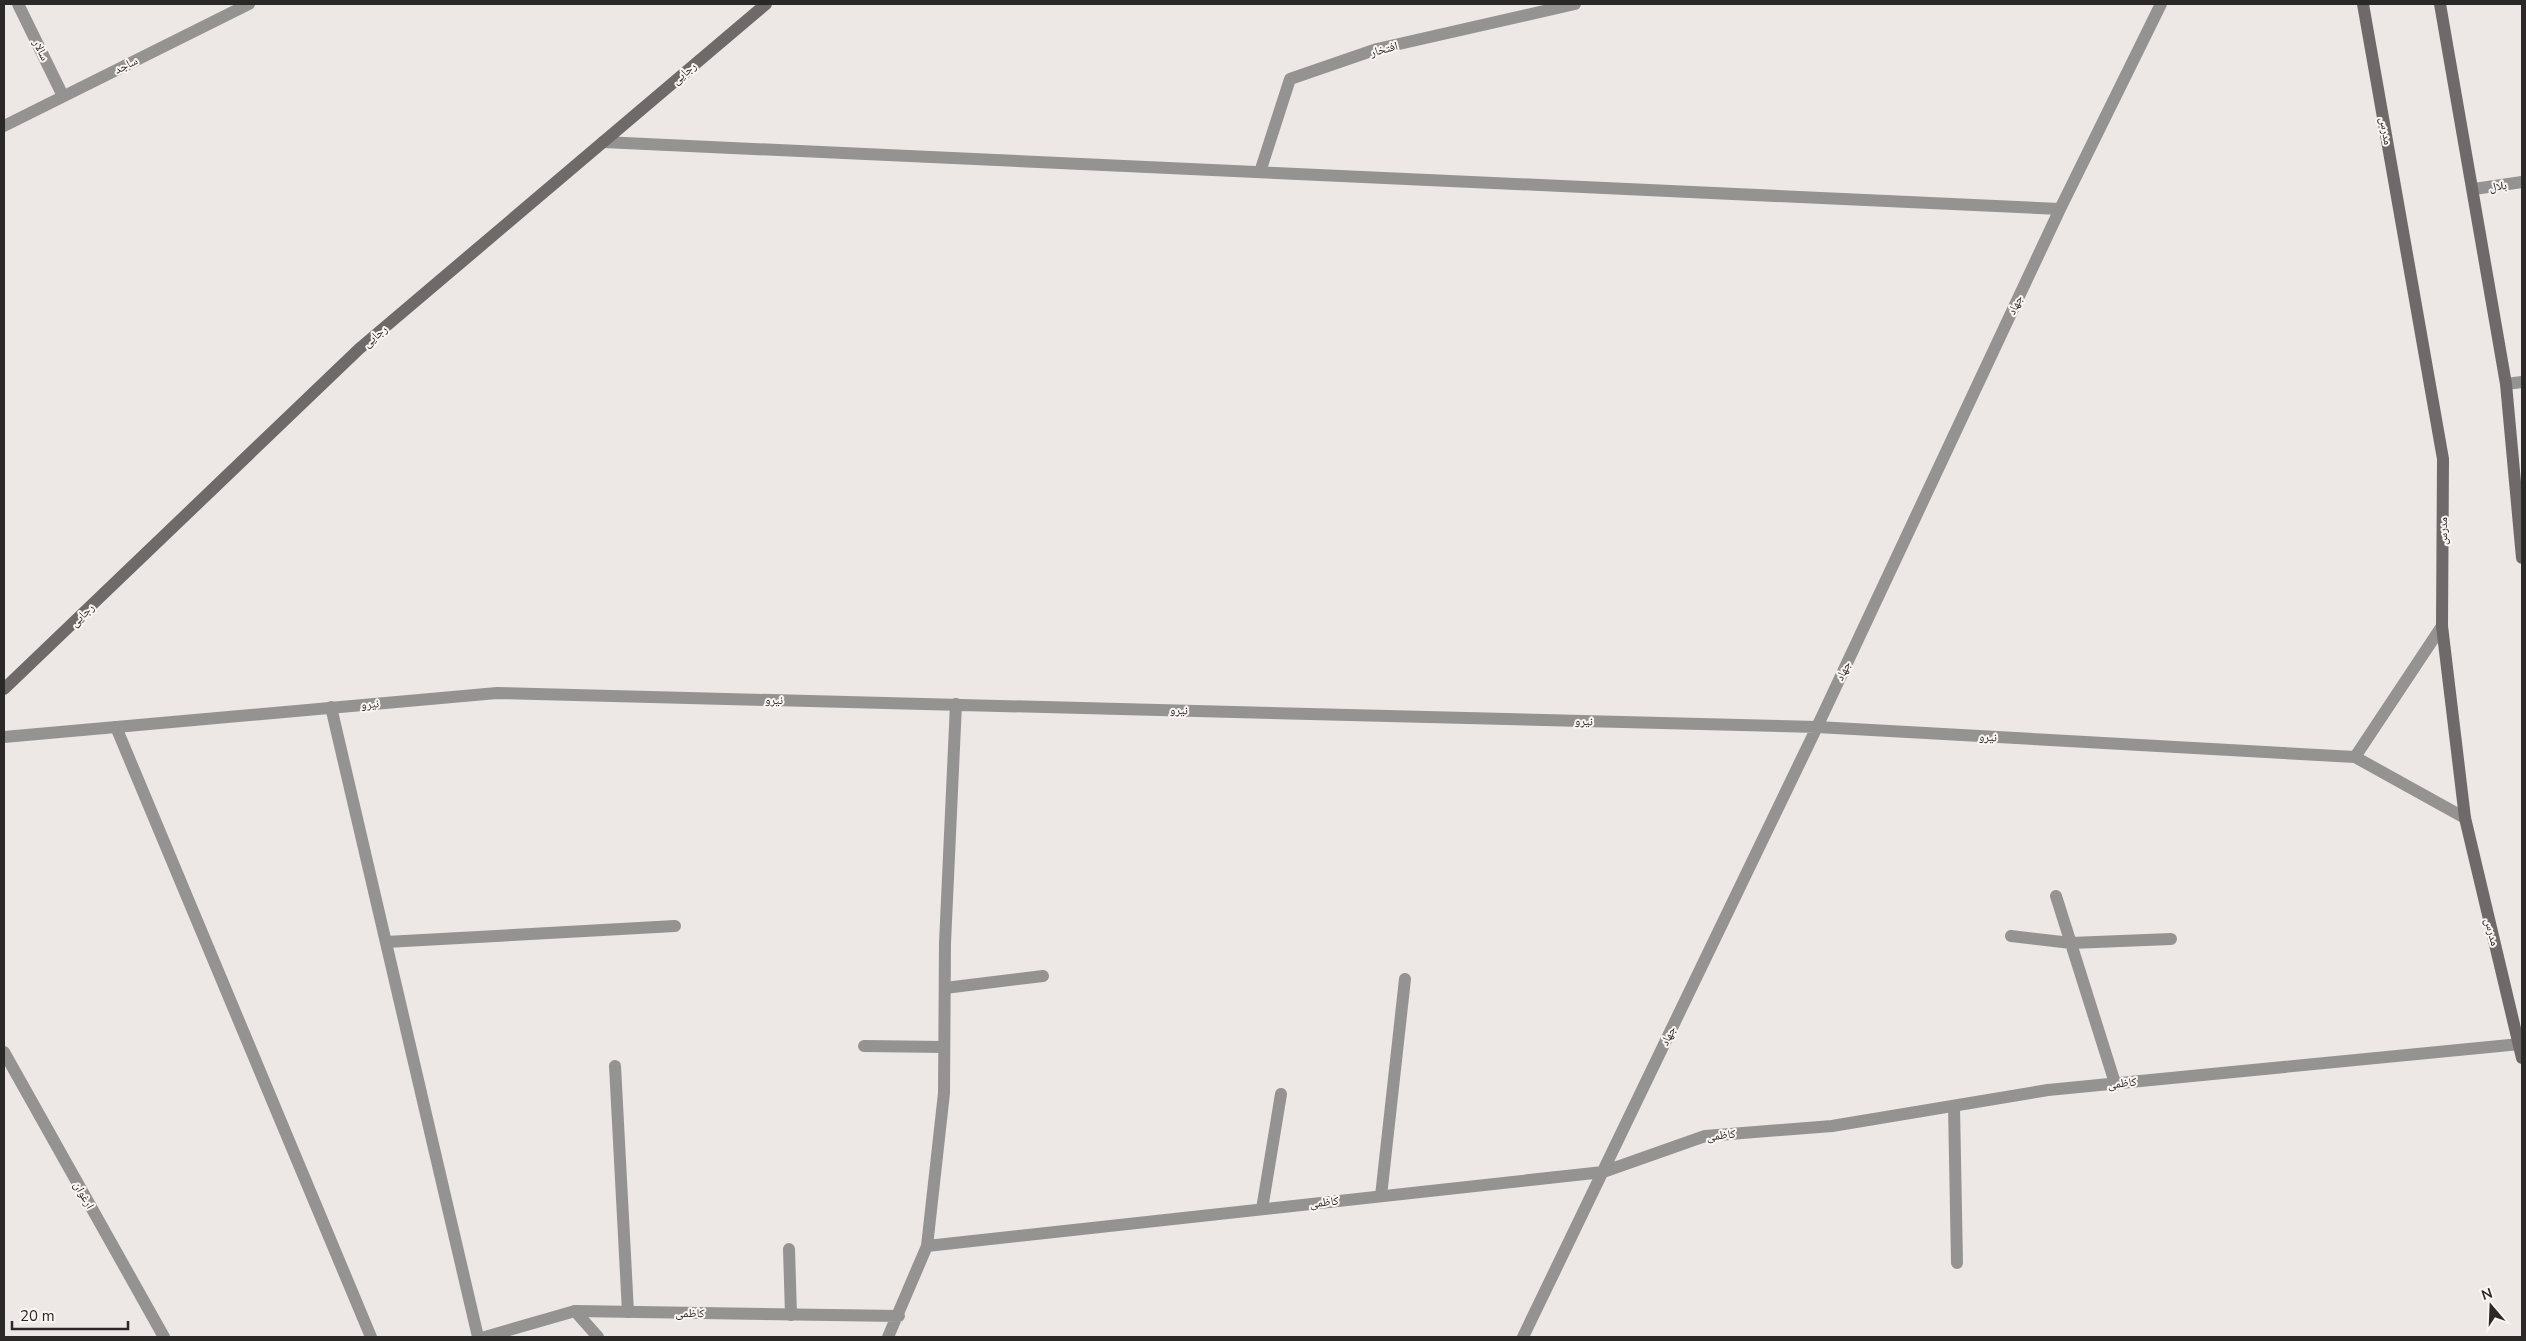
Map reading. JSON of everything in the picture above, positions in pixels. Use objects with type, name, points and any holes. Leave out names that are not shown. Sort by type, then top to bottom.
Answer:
[{"type":"street","name":"سالار","points":[[18,4],[63,96]]},
{"type":"street","name":"ساجد","points":[[4,126],[249,4]]},
{"type":"street","name":"رجایی","points":[[4,689],[359,349],[766,4]]},
{"type":"street","name":"افتخار","points":[[1260,172],[1290,79],[1378,49],[1575,4]]},
{"type":"street","name":"جهاد","points":[[1523,1337],[1817,727],[2060,209],[2161,4]]},
{"type":"street","name":"مدرس","points":[[2363,4],[2443,459],[2442,626],[2465,818],[2522,1058]]},
{"type":"street","points":[[2440,4],[2474,189],[2506,384],[2522,558]]},
{"type":"street","points":[[603,142],[2060,209]]},
{"type":"street","name":"بلال","points":[[2474,189],[2522,182]]},
{"type":"street","points":[[2506,384],[2522,382]]},
{"type":"street","points":[[2442,626],[2355,757],[2465,818]]},
{"type":"street","name":"نیرو","points":[[4,736],[497,693],[1817,727],[2355,757]]},
{"type":"street","points":[[888,1337],[899,1316],[927,1246],[944,1093],[945,988],[956,704]]},
{"type":"street","points":[[331,707],[478,1337]]},
{"type":"street","points":[[116,727],[371,1337]]},
{"type":"street","points":[[2056,896],[2116,1084]]},
{"type":"street","points":[[386,942],[675,926]]},
{"type":"street","points":[[2011,936],[2071,944],[2171,939]]},
{"type":"street","points":[[945,988],[1043,976]]},
{"type":"street","points":[[1381,1196],[1405,979]]},
{"type":"street","name":"کاظمی","points":[[927,1246],[1603,1172],[1705,1136],[1832,1126],[2048,1090],[2520,1044]]},
{"type":"street","points":[[864,1046],[944,1047]]},
{"type":"street","name":"ارغوان","points":[[4,1052],[164,1337]]},
{"type":"street","points":[[615,1066],[628,1312]]},
{"type":"street","points":[[1262,1209],[1281,1094]]},
{"type":"street","points":[[1954,1106],[1957,1263]]},
{"type":"street","points":[[789,1249],[792,1315]]},
{"type":"street","points":[[575,1312],[598,1337]]},
{"type":"street","name":"کاظمی","points":[[485,1337],[575,1312],[899,1316]]}]
